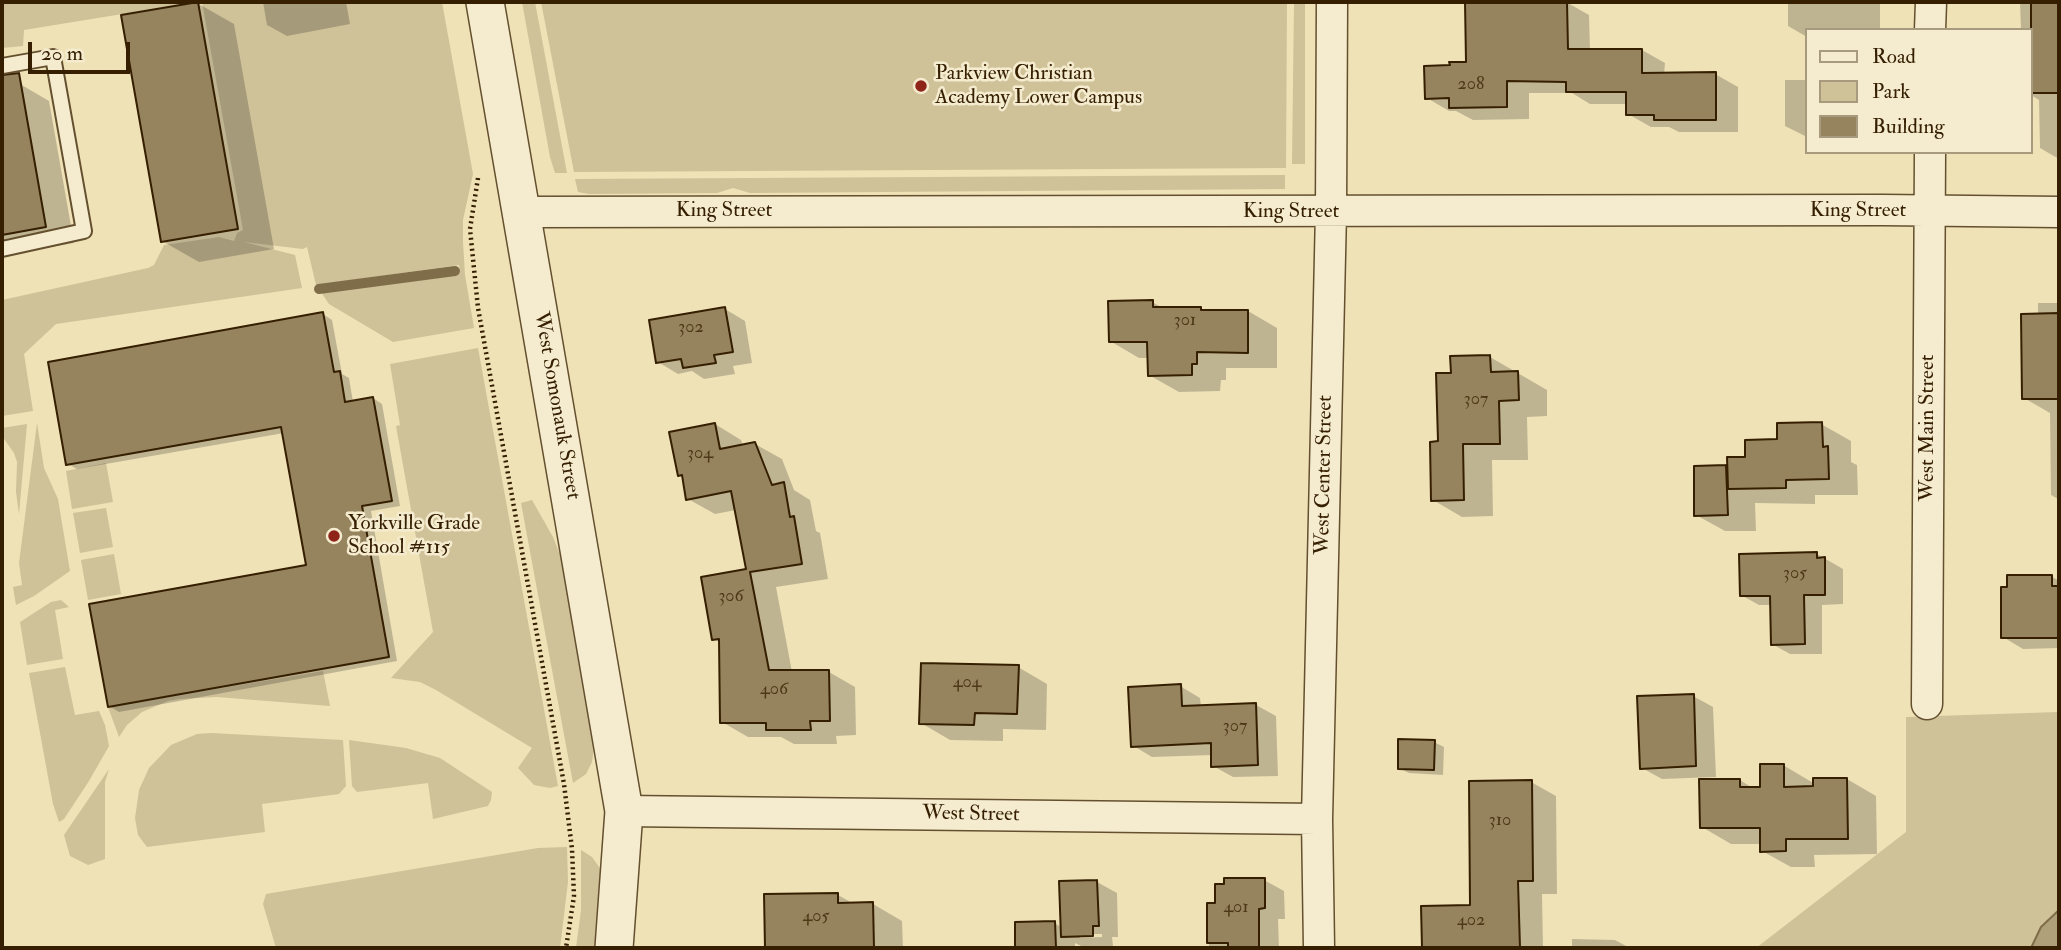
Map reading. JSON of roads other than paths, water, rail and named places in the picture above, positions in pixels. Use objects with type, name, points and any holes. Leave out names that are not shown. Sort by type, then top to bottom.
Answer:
[{"type":"street","name":"West Somonauk Street","points":[[485,2],[624,811],[614,948]]},
{"type":"street","name":"West Center Street","points":[[1319,948],[1317,818],[1331,212],[1332,2]]},
{"type":"street","points":[[1930,28],[1931,2]]},
{"type":"street","name":"West Main Street","points":[[1927,704],[1930,154]]},
{"type":"street","name":"King Street","points":[[523,212],[2059,212]]},
{"type":"street","name":"West Street","points":[[624,811],[1317,818]]},
{"type":"lane","points":[[2,65],[52,57],[85,232],[2,249]]},
{"type":"waterway","points":[[319,289],[455,271]]},
{"type":"place","name":"Parkview Christian Academy Lower Campus","points":[[921,86]]},
{"type":"place","name":"Yorkville Grade School #115","points":[[334,536]]}]
